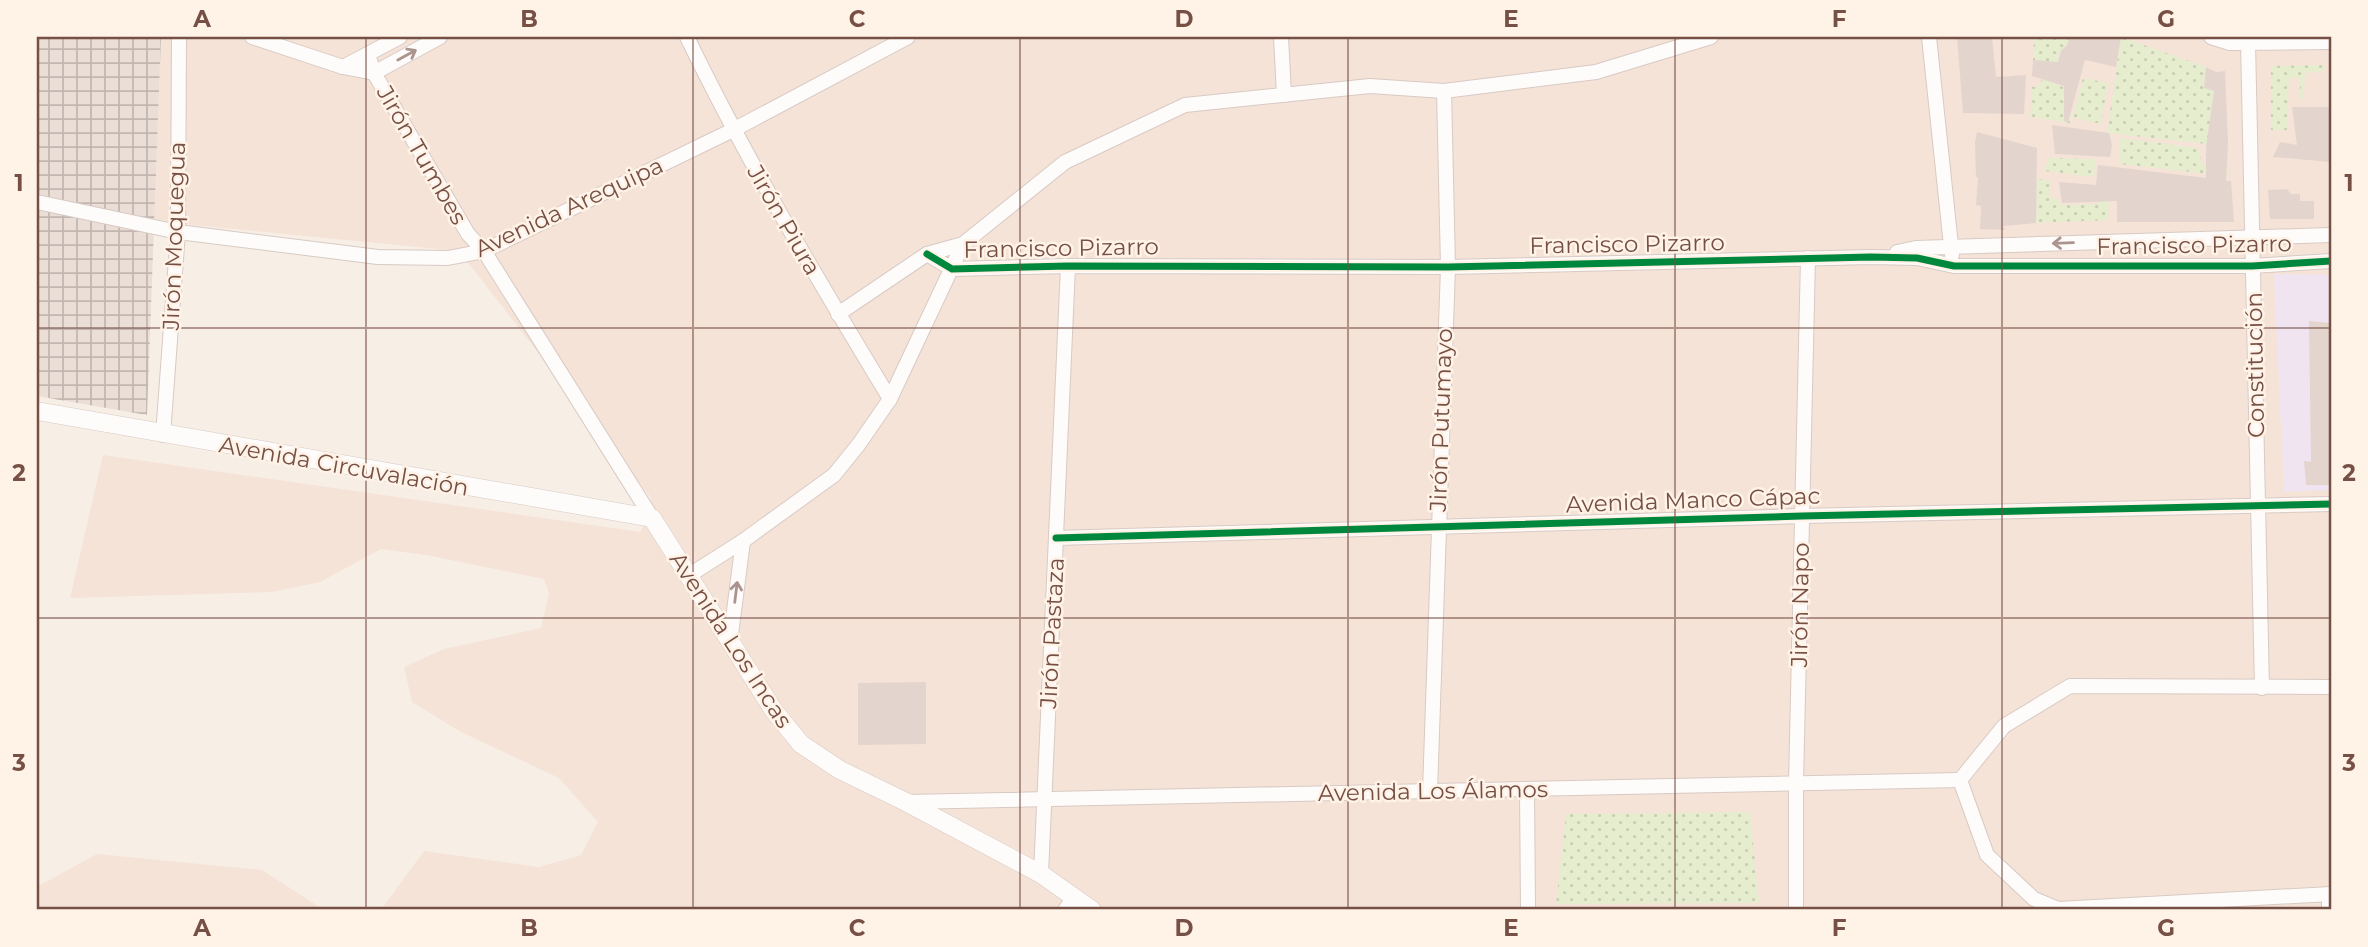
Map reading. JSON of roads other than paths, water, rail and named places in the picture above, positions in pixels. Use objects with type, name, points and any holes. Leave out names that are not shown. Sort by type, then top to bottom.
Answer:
[{"type":"street","name":"Jirón Moquegua","points":[[163,435],[178,232],[180,37]]},
{"type":"street","points":[[252,37],[342,67],[374,73],[440,37]]},
{"type":"street","points":[[342,67],[400,37]]},
{"type":"street","name":"Jirón Piura","points":[[687,37],[733,130],[890,399]]},
{"type":"street","name":"Avenida Arequipa","points":[[37,202],[178,232],[378,257],[448,258],[484,251],[733,130],[908,37]]},
{"type":"street","points":[[1281,37],[1284,95]]},
{"type":"street","points":[[838,314],[927,254],[963,244],[1065,162],[1185,106],[1370,86],[1444,91],[1596,72],[1708,37]]},
{"type":"street","points":[[1929,37],[1954,266]]},
{"type":"street","points":[[2211,37],[2230,43],[2331,42]]},
{"type":"street","name":"Constitución","points":[[2248,42],[2262,688]]},
{"type":"street","name":"Jirón Tumbes","points":[[368,54],[374,73],[468,234],[484,251]]},
{"type":"street","name":"Jirón Putumayo","points":[[1430,791],[1448,267],[1444,91]]},
{"type":"street","name":"Francisco Pizarro","points":[[1871,257],[1916,248],[2331,236]]},
{"type":"street","points":[[688,576],[743,541],[834,475],[890,399],[963,244]]},
{"type":"street","name":"Avenida Los Incas","points":[[484,251],[774,711],[801,744],[840,770],[1041,874],[1070,904],[1092,910]]},
{"type":"street","name":"Francisco Pizarro","points":[[927,254],[952,269],[1068,266],[1448,267],[1871,257],[1917,258],[1954,266],[2252,267],[2331,261]]},
{"type":"street","name":"Jirón Napo","points":[[1796,910],[1796,783],[1808,258]]},
{"type":"street","name":"Jirón Pastaza","points":[[1041,874],[1068,266]]},
{"type":"street","name":"Avenida Circuvalación","points":[[37,411],[652,518]]},
{"type":"street","name":"Avenida Manco Cápac","points":[[1056,538],[1802,516],[2331,505]]},
{"type":"street","points":[[730,642],[743,541]]},
{"type":"street","points":[[2329,910],[2330,894],[2058,909],[2034,899],[1987,855],[1960,780],[2004,726],[2070,686],[2331,687]]},
{"type":"street","name":"Avenida Los Álamos","points":[[906,802],[1960,780]]},
{"type":"street","points":[[1527,789],[1528,910]]}]
